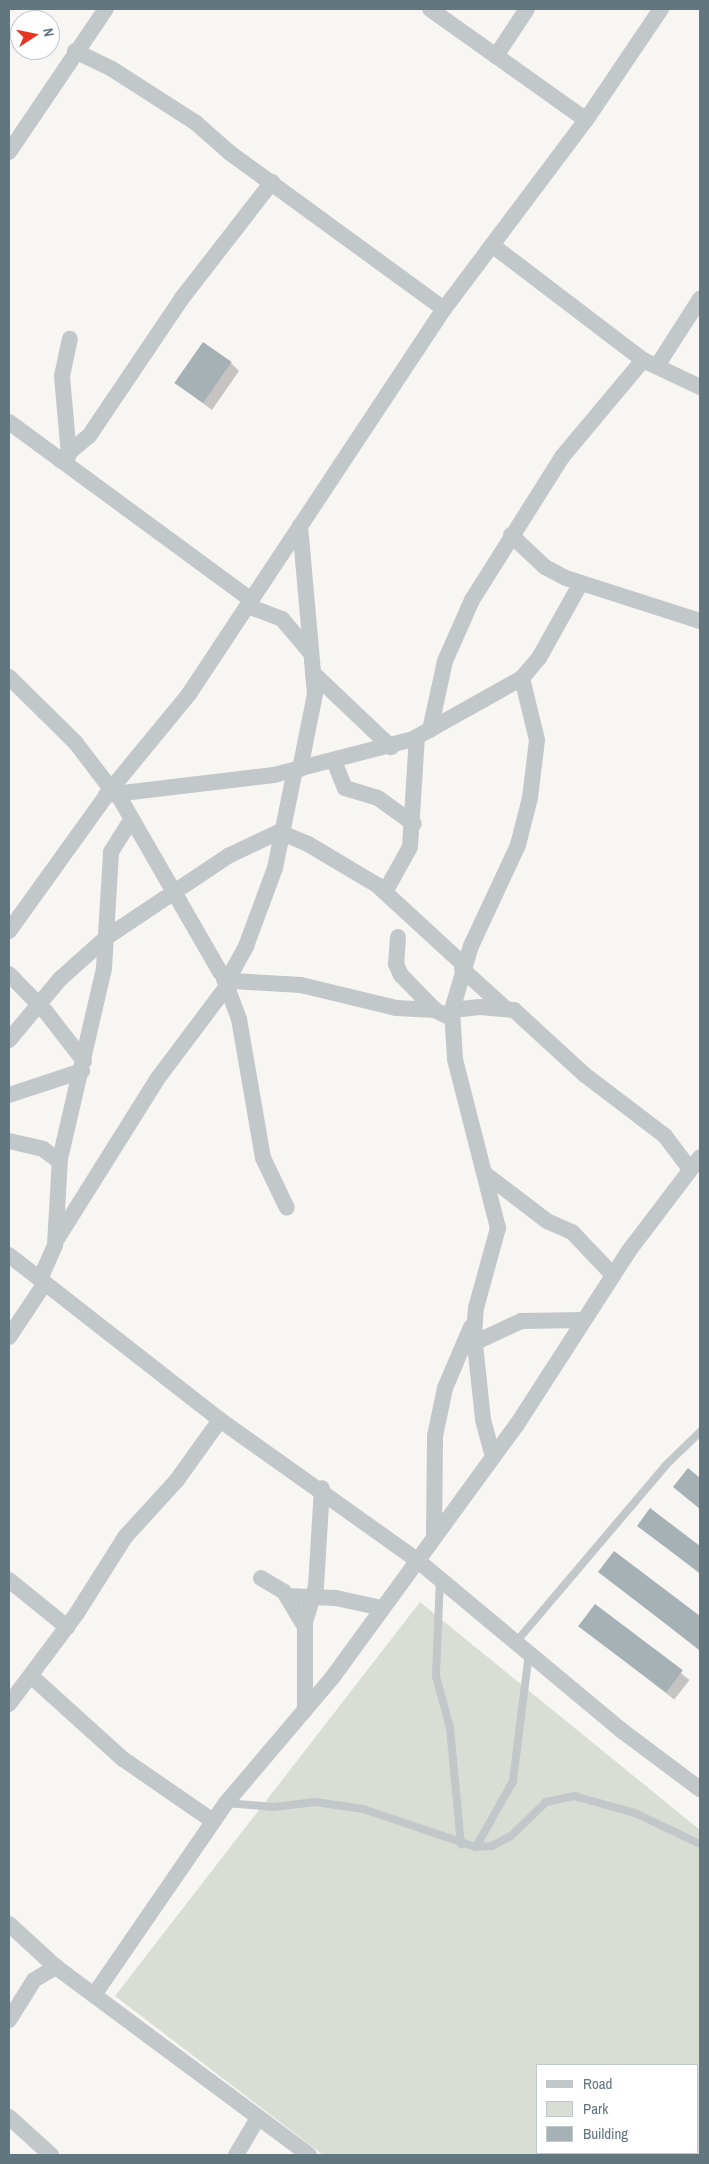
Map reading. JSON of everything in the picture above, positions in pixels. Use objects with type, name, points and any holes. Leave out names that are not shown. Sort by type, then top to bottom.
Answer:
[{"type":"street","points":[[9,152],[75,51],[106,9]]},
{"type":"street","points":[[496,56],[527,9]]},
{"type":"street","points":[[9,931],[112,793],[190,694],[444,309],[586,120],[661,9]]},
{"type":"street","points":[[440,12],[496,56],[586,120]]},
{"type":"street","points":[[75,51],[112,69],[196,123],[272,182],[444,309]]},
{"type":"street","points":[[65,457],[89,436],[182,298],[272,182]]},
{"type":"street","points":[[492,245],[650,363],[700,386]]},
{"type":"street","points":[[385,892],[410,847],[424,734],[446,661],[472,600],[511,535],[562,457],[650,363],[700,298]]},
{"type":"street","points":[[65,457],[62,376],[70,339]]},
{"type":"street","points":[[9,422],[65,457],[249,603],[282,619],[310,652]]},
{"type":"street","points":[[9,1337],[43,1281],[56,1242],[158,1078],[226,980],[269,885],[297,770],[312,719],[313,673],[300,526]]},
{"type":"street","points":[[511,535],[545,567],[581,583],[700,621]]},
{"type":"street","points":[[112,793],[194,788],[297,770],[392,747],[424,734],[522,678],[539,658],[581,583]]},
{"type":"street","points":[[313,673],[392,747]]},
{"type":"street","points":[[9,677],[75,742],[112,793],[226,980],[239,1019],[263,1158],[287,1208]]},
{"type":"street","points":[[434,1537],[435,1436],[445,1388],[475,1318],[498,1228],[455,1059],[451,1014],[463,967],[518,845],[530,798],[538,740],[522,678]]},
{"type":"street","points":[[334,761],[345,788],[378,798],[414,824]]},
{"type":"street","points":[[56,1242],[60,1162],[83,1066],[107,937],[112,852],[130,821]]},
{"type":"street","points":[[9,1040],[40,1006],[60,979],[107,937],[175,894],[228,856],[283,832],[308,844],[385,892],[505,1008],[530,1021],[585,1075],[665,1136],[696,1166],[613,1276],[493,1457],[305,1710],[226,1803],[94,1995]]},
{"type":"street","points":[[398,937],[396,964],[401,975],[435,1010]]},
{"type":"street","points":[[9,974],[40,1006],[83,1066]]},
{"type":"street","points":[[226,980],[247,984],[302,984],[396,1008],[435,1010],[451,1014],[505,1008]]},
{"type":"street","points":[[9,1095],[83,1066]]},
{"type":"street","points":[[9,1141],[43,1149],[60,1162]]},
{"type":"street","points":[[484,1173],[547,1221],[572,1232],[613,1276]]},
{"type":"street","points":[[9,1255],[220,1420],[322,1488],[418,1560],[621,1730],[700,1789]]},
{"type":"street","points":[[475,1318],[474,1343],[483,1419],[493,1457]]},
{"type":"street","points":[[474,1343],[521,1321],[584,1320]]},
{"type":"street","points":[[9,1702],[68,1627],[125,1537],[176,1480],[220,1420]]},
{"type":"street","points":[[305,1710],[305,1627],[314,1595],[322,1488]]},
{"type":"street","points":[[261,1578],[287,1596],[305,1627]]},
{"type":"street","points":[[9,1580],[68,1627]]},
{"type":"street","points":[[287,1596],[314,1595],[382,1608]]},
{"type":"street","points":[[31,1676],[123,1759],[213,1821]]},
{"type":"street","points":[[9,1924],[56,1967],[309,2155]]},
{"type":"street","points":[[10,2013],[34,1980],[56,1967]]},
{"type":"street","points":[[236,2155],[258,2118]]},
{"type":"street","points":[[10,2120],[51,2155]]},
{"type":"lane","points":[[516,1642],[697,1440],[700,1432]]},
{"type":"lane","points":[[440,1580],[436,1676],[450,1728],[461,1844]]},
{"type":"lane","points":[[476,1847],[513,1781],[529,1652]]},
{"type":"lane","points":[[226,1803],[274,1807],[315,1802],[363,1809],[397,1818],[461,1844],[476,1847],[492,1846],[512,1836],[546,1802],[574,1796],[635,1813],[700,1844]]},
{"type":"green space","points":[[420,1602],[700,1830],[700,2155],[323,2155],[115,1996]]},
{"type":"building","points":[[203,342],[232,362],[203,403],[174,383]]},
{"type":"building","points":[[688,1468],[700,1478],[700,1509],[673,1487]]},
{"type":"building","points":[[650,1508],[700,1546],[700,1573],[637,1526]]},
{"type":"building","points":[[614,1551],[700,1616],[700,1650],[598,1572]]},
{"type":"building","points":[[595,1604],[683,1670],[666,1693],[578,1626]]}]
